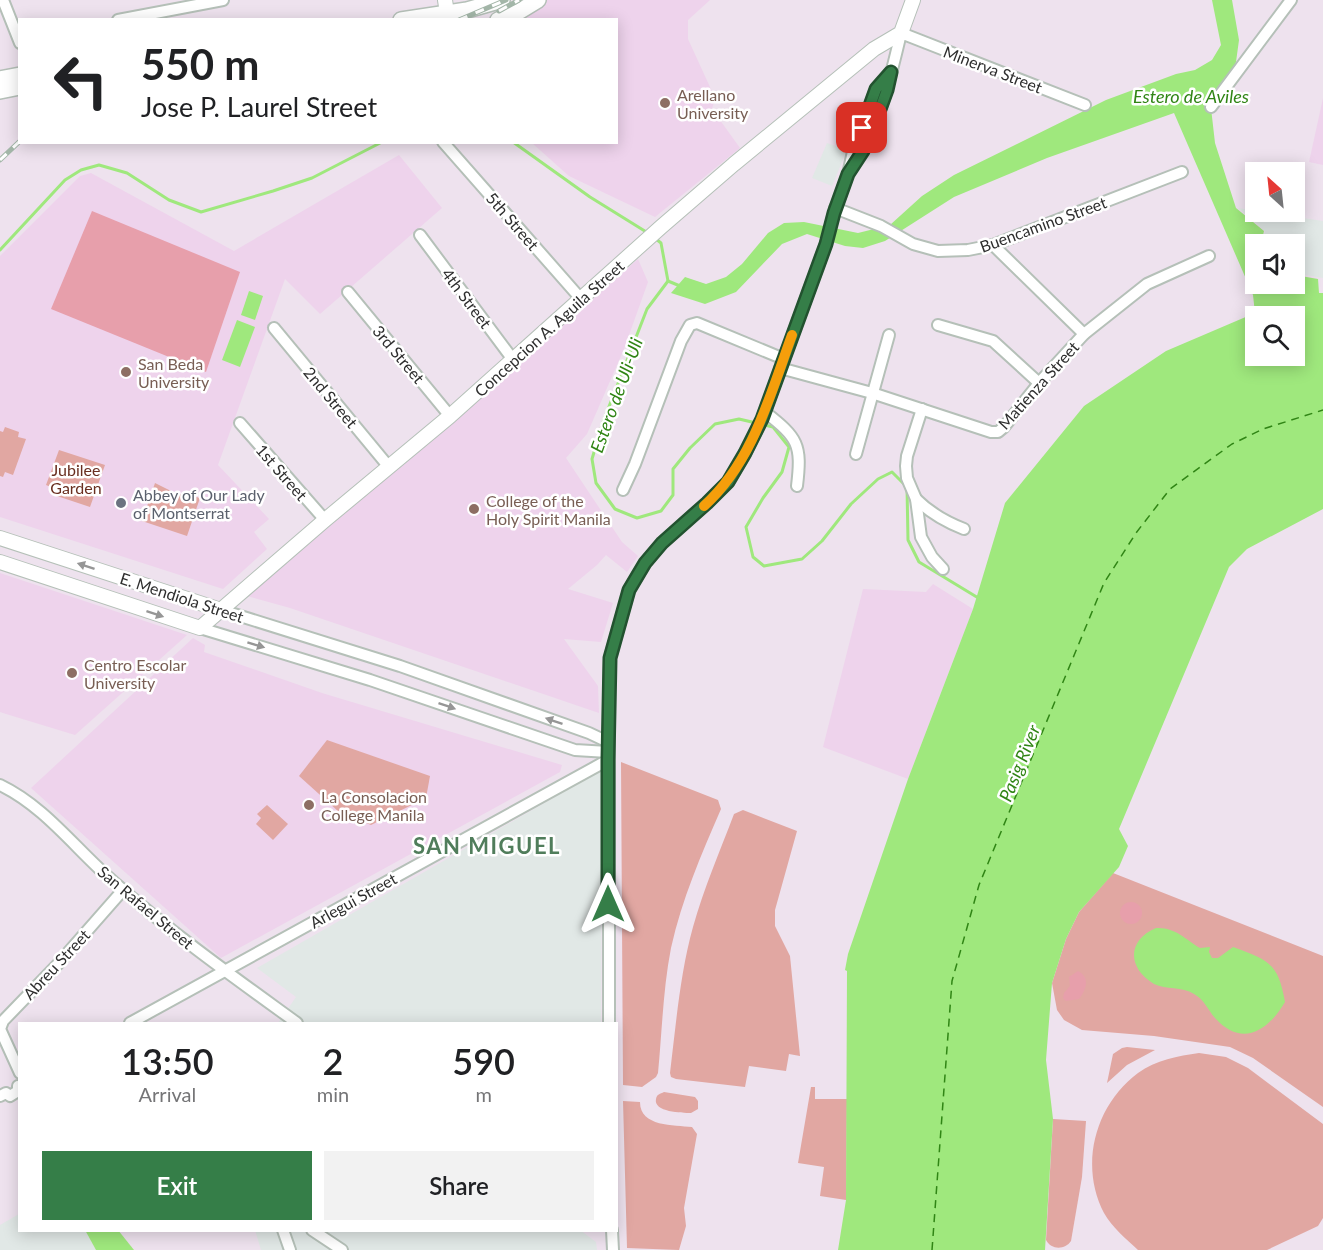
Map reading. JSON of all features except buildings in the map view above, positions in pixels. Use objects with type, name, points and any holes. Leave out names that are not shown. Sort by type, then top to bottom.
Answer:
[{"type":"main road","points":[[411,18],[446,11],[467,10],[502,0]]},
{"type":"main road","points":[[503,18],[538,0]]},
{"type":"main road","points":[[0,79],[18,75]]},
{"type":"main road","points":[[0,92],[18,88]]},
{"type":"street","points":[[1,0],[18,38]]},
{"type":"street","points":[[128,18],[223,0]]},
{"type":"street","points":[[609,1022],[610,658],[629,590],[645,563],[662,543],[728,482],[763,416],[826,244],[848,174],[863,151],[887,90],[901,33],[913,0]]},
{"type":"street","points":[[1211,107],[1291,0]]},
{"type":"street","name":"Minerva Street","points":[[901,33],[1085,105]]},
{"type":"street","name":"Concepcion A. Aguila Street","points":[[200,628],[514,361],[661,227],[874,49],[901,33]]},
{"type":"street","name":"5th Street","points":[[445,144],[581,300]]},
{"type":"street","name":"Buencamino Street","points":[[835,210],[881,226],[899,238],[938,251],[968,250],[993,245],[1182,172]]},
{"type":"street","name":"4th Street","points":[[420,236],[514,361]]},
{"type":"street","points":[[993,245],[1084,334]]},
{"type":"street","name":"Matienza Street","points":[[623,490],[681,341],[690,325],[697,323],[782,364],[991,432],[998,432],[1084,334],[1147,284],[1209,256]]},
{"type":"street","name":"3rd Street","points":[[348,292],[450,416]]},
{"type":"street","points":[[938,325],[993,341],[1039,383]]},
{"type":"street","name":"2nd Street","points":[[274,328],[389,466]]},
{"type":"street","points":[[856,454],[889,335]]},
{"type":"street","points":[[922,409],[906,466],[907,478],[916,499],[921,537],[932,557],[943,569]]},
{"type":"street","points":[[763,416],[782,426],[795,440],[800,459],[797,486]]},
{"type":"street","name":"1st Street","points":[[240,423],[325,520]]},
{"type":"street","points":[[916,499],[945,521],[964,529]]},
{"type":"street","name":"E. Mendiola Street","points":[[0,538],[400,666],[588,733],[608,751]]},
{"type":"street","name":"E. Mendiola Street","points":[[0,562],[200,628],[392,687],[575,750],[608,751]]},
{"type":"street","points":[[356,676],[363,656]]},
{"type":"street","points":[[392,687],[400,666]]},
{"type":"street","name":"Arlegui Street","points":[[132,1022],[608,751]]},
{"type":"street","name":"San Rafael Street","points":[[0,785],[16,793],[41,812],[123,890],[170,930],[296,1022]]},
{"type":"street","name":"Abreu Street","points":[[18,1069],[0,1029],[3,1021],[58,964],[123,890]]},
{"type":"street","points":[[3,1094],[5,1087],[14,1083],[18,1085]]},
{"type":"street","points":[[284,1232],[290,1250]]},
{"type":"street","points":[[315,1232],[342,1250]]},
{"type":"street","points":[[612,1232],[613,1250]]},
{"type":"shaded area","name":"Arellano University","points":[[547,0],[710,0],[688,20],[688,39],[715,98],[712,109],[740,148],[655,217],[569,176],[533,144],[618,144],[618,18],[523,18],[539,9]]},
{"type":"shaded area","points":[[1323,98],[1323,165],[1309,162]]},
{"type":"shaded area","points":[[827,143],[847,150],[832,186],[812,178]]},
{"type":"shaded area","name":"San Beda University","points":[[399,155],[442,208],[320,314],[285,279],[218,465],[269,519],[254,532],[267,549],[223,589],[0,517],[0,256],[80,176],[91,173],[234,251]]},
{"type":"shaded area","points":[[92,211],[240,272],[206,372],[51,309]]},
{"type":"shaded area","points":[[1305,218],[1323,221],[1323,278],[1305,275],[1305,234],[1265,234],[1265,231],[1254,222],[1305,222]]},
{"type":"shaded area","name":"College of the Holy Spirit Manila","points":[[638,259],[648,282],[624,349],[587,434],[566,458],[622,542],[638,556],[627,572],[606,555],[568,589],[613,603],[601,642],[564,639],[598,686],[599,713],[290,608],[247,596],[460,416]]},
{"type":"shaded area","name":"Centro Escolar University","points":[[0,573],[187,635],[75,735],[6,714],[0,712]]},
{"type":"shaded area","points":[[933,584],[973,609],[908,779],[823,747],[863,589],[926,592]]},
{"type":"shaded area","name":"La Consolacion College Manila","points":[[193,638],[205,645],[204,652],[322,693],[562,765],[560,772],[221,958],[31,788]]},
{"type":"shaded area","points":[[602,770],[601,1022],[279,1022],[296,997],[257,968]]},
{"type":"shaded area","points":[[1131,902],[1139,905],[1142,913],[1139,921],[1131,924],[1123,921],[1120,913],[1123,905]]},
{"type":"shaded area","points":[[1078,971],[1086,980],[1084,991],[1079,999],[1066,1001],[1063,998],[1070,986],[1069,977]]},
{"type":"shaded area","points":[[18,1215],[18,1232],[86,1232],[96,1250],[0,1250],[0,1225]]},
{"type":"shaded area","points":[[256,1232],[583,1232],[596,1242],[597,1250],[261,1250]]},
{"type":"green space","points":[[5,427],[19,432],[18,437],[26,439],[13,475],[5,472],[3,477],[0,476],[0,431],[3,432]]},
{"type":"green space","name":"Jubilee Garden","points":[[59,450],[105,465],[90,507],[54,495],[56,489],[46,485]]},
{"type":"green space","points":[[155,483],[179,495],[183,493],[200,498],[187,536],[142,521]]},
{"type":"green space","points":[[327,740],[430,776],[426,798],[371,825],[339,812],[299,776]]},
{"type":"green space","points":[[621,762],[718,800],[721,809],[699,860],[675,930],[664,995],[658,1073],[642,1087],[623,1085]]},
{"type":"green space","points":[[267,805],[288,824],[273,840],[256,824],[261,818],[257,814]]},
{"type":"green space","points":[[743,810],[797,831],[775,910],[775,926],[790,956],[800,1056],[789,1054],[786,1071],[749,1066],[745,1087],[676,1079],[671,1077],[670,1073],[679,999],[693,927],[734,814]]},
{"type":"green space","points":[[1113,873],[1323,956],[1323,1107],[1253,1058],[1230,1047],[1154,1036],[1082,1030],[1064,1020],[1057,1010],[1052,983],[1066,939],[1079,912]]},
{"type":"green space","points":[[1127,1047],[1155,1050],[1127,1065],[1107,1083],[1113,1054]]},
{"type":"green space","points":[[1199,1053],[1226,1057],[1248,1068],[1323,1124],[1323,1218],[1318,1226],[1267,1250],[1138,1250],[1107,1218],[1097,1195],[1092,1156],[1102,1119],[1111,1102],[1123,1086],[1152,1065],[1167,1059]]},
{"type":"green space","points":[[811,1087],[815,1087],[815,1099],[847,1099],[846,1200],[820,1196],[824,1167],[798,1163]]},
{"type":"green space","points":[[664,1092],[695,1097],[698,1101],[698,1109],[691,1113],[675,1112],[659,1107],[656,1099]]},
{"type":"green space","points":[[623,1101],[640,1102],[641,1110],[652,1120],[668,1125],[692,1127],[697,1134],[684,1208],[686,1226],[679,1250],[627,1248]]},
{"type":"green space","points":[[1053,1119],[1086,1121],[1082,1177],[1071,1241],[1058,1248],[1051,1246],[1046,1240]]},
{"type":"water","points":[[1212,0],[1232,0],[1239,40],[1236,62],[1228,84],[1211,108],[1215,143],[1236,208],[1245,215],[1245,222],[1253,222],[1264,231],[1263,234],[1245,234],[1245,277],[1174,113],[1047,158],[954,197],[885,241],[863,248],[845,246],[807,234],[782,244],[736,292],[705,304],[671,293],[685,277],[706,284],[726,277],[742,264],[768,233],[784,223],[804,222],[858,233],[890,225],[922,196],[954,175],[1106,100],[1176,74],[1195,70],[1212,60],[1221,45]]},
{"type":"water","name":"Pasig River","points":[[1305,277],[1318,279],[1319,293],[1323,293],[1323,509],[1247,549],[1229,567],[1119,829],[1128,846],[1119,867],[1079,912],[1066,939],[1052,983],[1046,1060],[1053,1119],[1045,1250],[838,1250],[846,1200],[847,971],[845,970],[848,954],[908,779],[973,609],[1005,503],[1084,406],[1166,351],[1245,317],[1245,366],[1305,366],[1305,306],[1254,306],[1253,295],[1305,294]]},
{"type":"water","points":[[249,291],[263,296],[255,320],[241,315]]},
{"type":"water","points":[[237,320],[255,327],[240,367],[222,360]]},
{"type":"water","points":[[1156,928],[1169,929],[1200,948],[1210,947],[1209,952],[1212,958],[1218,958],[1233,947],[1263,960],[1275,971],[1285,1002],[1271,1021],[1254,1032],[1245,1034],[1225,1027],[1197,996],[1184,990],[1154,984],[1139,970],[1135,962],[1136,947],[1146,933]]},
{"type":"water","points":[[86,1232],[120,1232],[134,1250],[96,1250]]},
{"type":"waterway","points":[[0,250],[65,180],[81,170],[99,165],[127,173],[169,200],[201,212],[312,178],[378,144]]},
{"type":"waterway","points":[[516,144],[590,197],[648,233]]},
{"type":"waterway","name":"Estero de Uli-Uli","points":[[656,239],[661,243],[668,281],[647,309],[603,422],[592,459],[596,483],[615,509],[637,518],[661,511],[673,495],[673,469],[690,448],[715,424],[739,419],[773,427],[789,447],[782,472],[746,527],[753,557],[764,566],[802,559],[822,541],[851,504],[878,479],[892,472],[907,487],[908,540],[919,562],[980,599]]},
{"type":"waterway","name":"Estero de Aviles","points":[[668,281],[680,286]]},
{"type":"ferry route","points":[[932,1250],[952,981],[979,885],[1104,583],[1136,533],[1170,489],[1232,444],[1263,429],[1323,410]]},
{"type":"railway","points":[[464,18],[506,0]]},
{"type":"railway","points":[[499,11],[519,0]]},
{"type":"railway","points":[[0,160],[18,143]]},
{"type":"slow traffic","points":[[704,506],[728,482],[745,453],[762,419],[792,335]]},
{"type":"place","name":"Arellano University","points":[[665,103]]},
{"type":"place","name":"San Beda University","points":[[126,372]]},
{"type":"place","name":"Abbey of Our Lady of Montserrat","points":[[121,503]]},
{"type":"place","name":"College of the Holy Spirit Manila","points":[[474,509]]},
{"type":"place","name":"Centro Escolar University","points":[[72,673]]},
{"type":"place","name":"La Consolacion College Manila","points":[[309,805]]},
{"type":"district","name":"SAN MIGUEL","points":[[487,845]]},
{"type":"route","points":[[608,904],[610,658],[629,590],[645,563],[662,543],[728,482],[745,453],[762,419],[826,244],[848,174],[863,151],[872,131],[891,72],[876,89],[862,128]]}]
